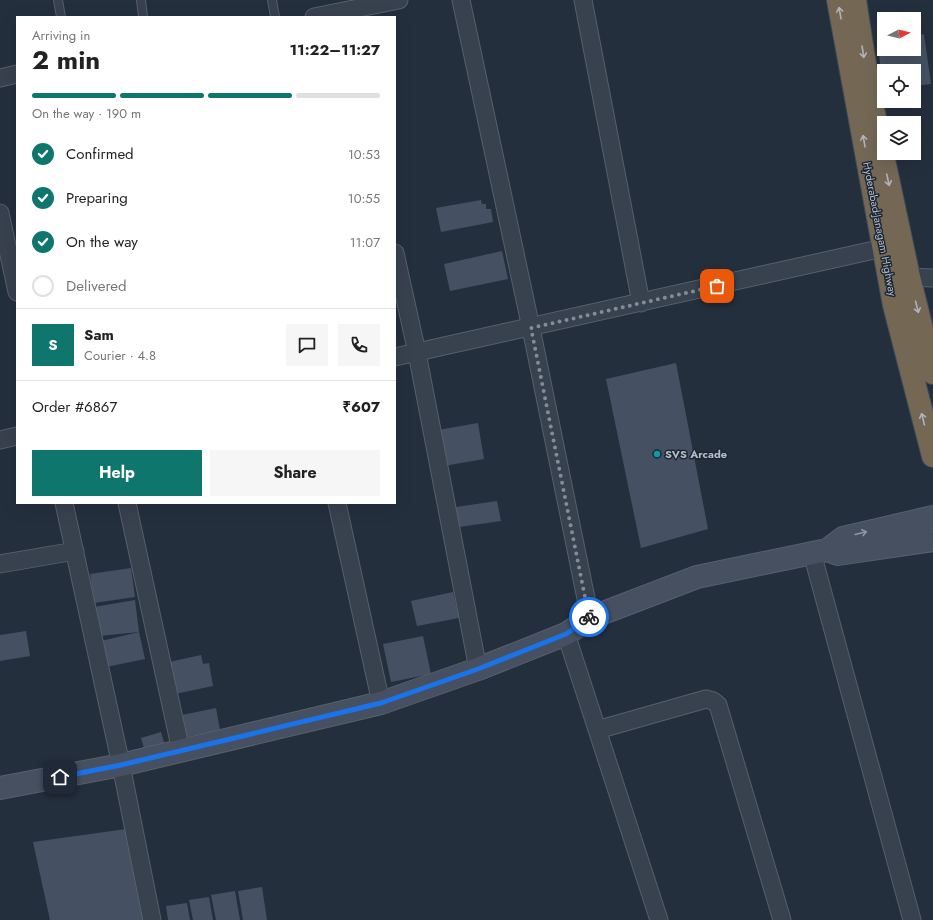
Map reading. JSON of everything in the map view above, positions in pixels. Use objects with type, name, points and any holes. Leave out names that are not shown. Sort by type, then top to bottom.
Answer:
[{"type":"highway","name":"Hyderabad-Janagam Highway","points":[[838,0],[894,305],[933,456]]},
{"type":"highway","name":"Hyderabad-Janagam Highway","points":[[855,0],[869,90],[909,277],[933,373]]},
{"type":"street","points":[[324,16],[343,14],[399,0]]},
{"type":"street","points":[[460,0],[531,328],[590,618]]},
{"type":"street","points":[[583,0],[641,303]]},
{"type":"street","points":[[0,78],[16,74]]},
{"type":"street","points":[[0,213],[16,287]]},
{"type":"street","points":[[396,358],[883,248]]},
{"type":"street","points":[[396,258],[417,353],[478,669]]},
{"type":"street","points":[[909,277],[933,278]]},
{"type":"street","points":[[0,440],[16,436]]},
{"type":"street","points":[[64,504],[121,765],[152,920]]},
{"type":"street","points":[[126,504],[181,751]]},
{"type":"street","points":[[337,504],[381,703]]},
{"type":"street","points":[[820,552],[843,538],[933,517]]},
{"type":"street","points":[[0,788],[121,765],[381,703],[478,669],[566,634],[590,618],[697,577],[820,552],[838,554],[933,540]]},
{"type":"street","points":[[0,564],[75,551]]},
{"type":"street","points":[[820,552],[912,920]]},
{"type":"street","points":[[566,634],[659,920]]},
{"type":"street","points":[[597,730],[706,700],[713,700],[718,704],[782,920]]},
{"type":"lane","points":[[58,0],[61,16]]},
{"type":"lane","points":[[141,0],[143,16]]},
{"type":"lane","points":[[272,0],[275,16]]},
{"type":"building","points":[[924,34],[931,84],[921,85],[921,64],[880,64],[879,56],[921,56],[921,35]]},
{"type":"building","points":[[481,200],[482,204],[486,204],[486,209],[491,209],[493,222],[441,232],[436,208]]},
{"type":"building","points":[[502,251],[508,279],[450,291],[444,264]]},
{"type":"building","name":"SVS Arcade","points":[[676,363],[708,529],[641,548],[606,379]]},
{"type":"building","points":[[478,423],[484,459],[444,466],[438,430]]},
{"type":"building","points":[[497,501],[501,521],[459,527],[456,507]]},
{"type":"building","points":[[131,568],[135,597],[94,603],[90,574]]},
{"type":"building","points":[[453,592],[459,618],[417,626],[411,601]]},
{"type":"building","points":[[135,600],[139,632],[99,636],[94,607]]},
{"type":"building","points":[[26,631],[30,656],[0,661],[0,635]]},
{"type":"building","points":[[139,632],[145,659],[106,667],[101,641]]},
{"type":"building","points":[[423,636],[431,674],[391,682],[383,644]]},
{"type":"building","points":[[201,655],[203,664],[209,663],[213,686],[175,694],[169,662]]},
{"type":"building","points":[[216,708],[220,730],[186,737],[182,715]]},
{"type":"building","points":[[161,732],[166,749],[146,755],[141,738]]},
{"type":"building","points":[[126,829],[144,920],[50,920],[33,842]]},
{"type":"building","points":[[262,887],[267,920],[243,920],[238,891]]},
{"type":"building","points":[[235,891],[240,920],[216,920],[211,895]]},
{"type":"building","points":[[209,897],[213,920],[193,920],[189,900]]},
{"type":"building","points":[[187,903],[190,920],[168,920],[166,906]]},
{"type":"way so far","points":[[589,617],[531,328],[717,286]]},
{"type":"place","name":"SVS Arcade","points":[[657,454]]},
{"type":"route","points":[[60,777],[121,765],[381,703],[478,669],[566,634],[590,618],[589,617]]}]
